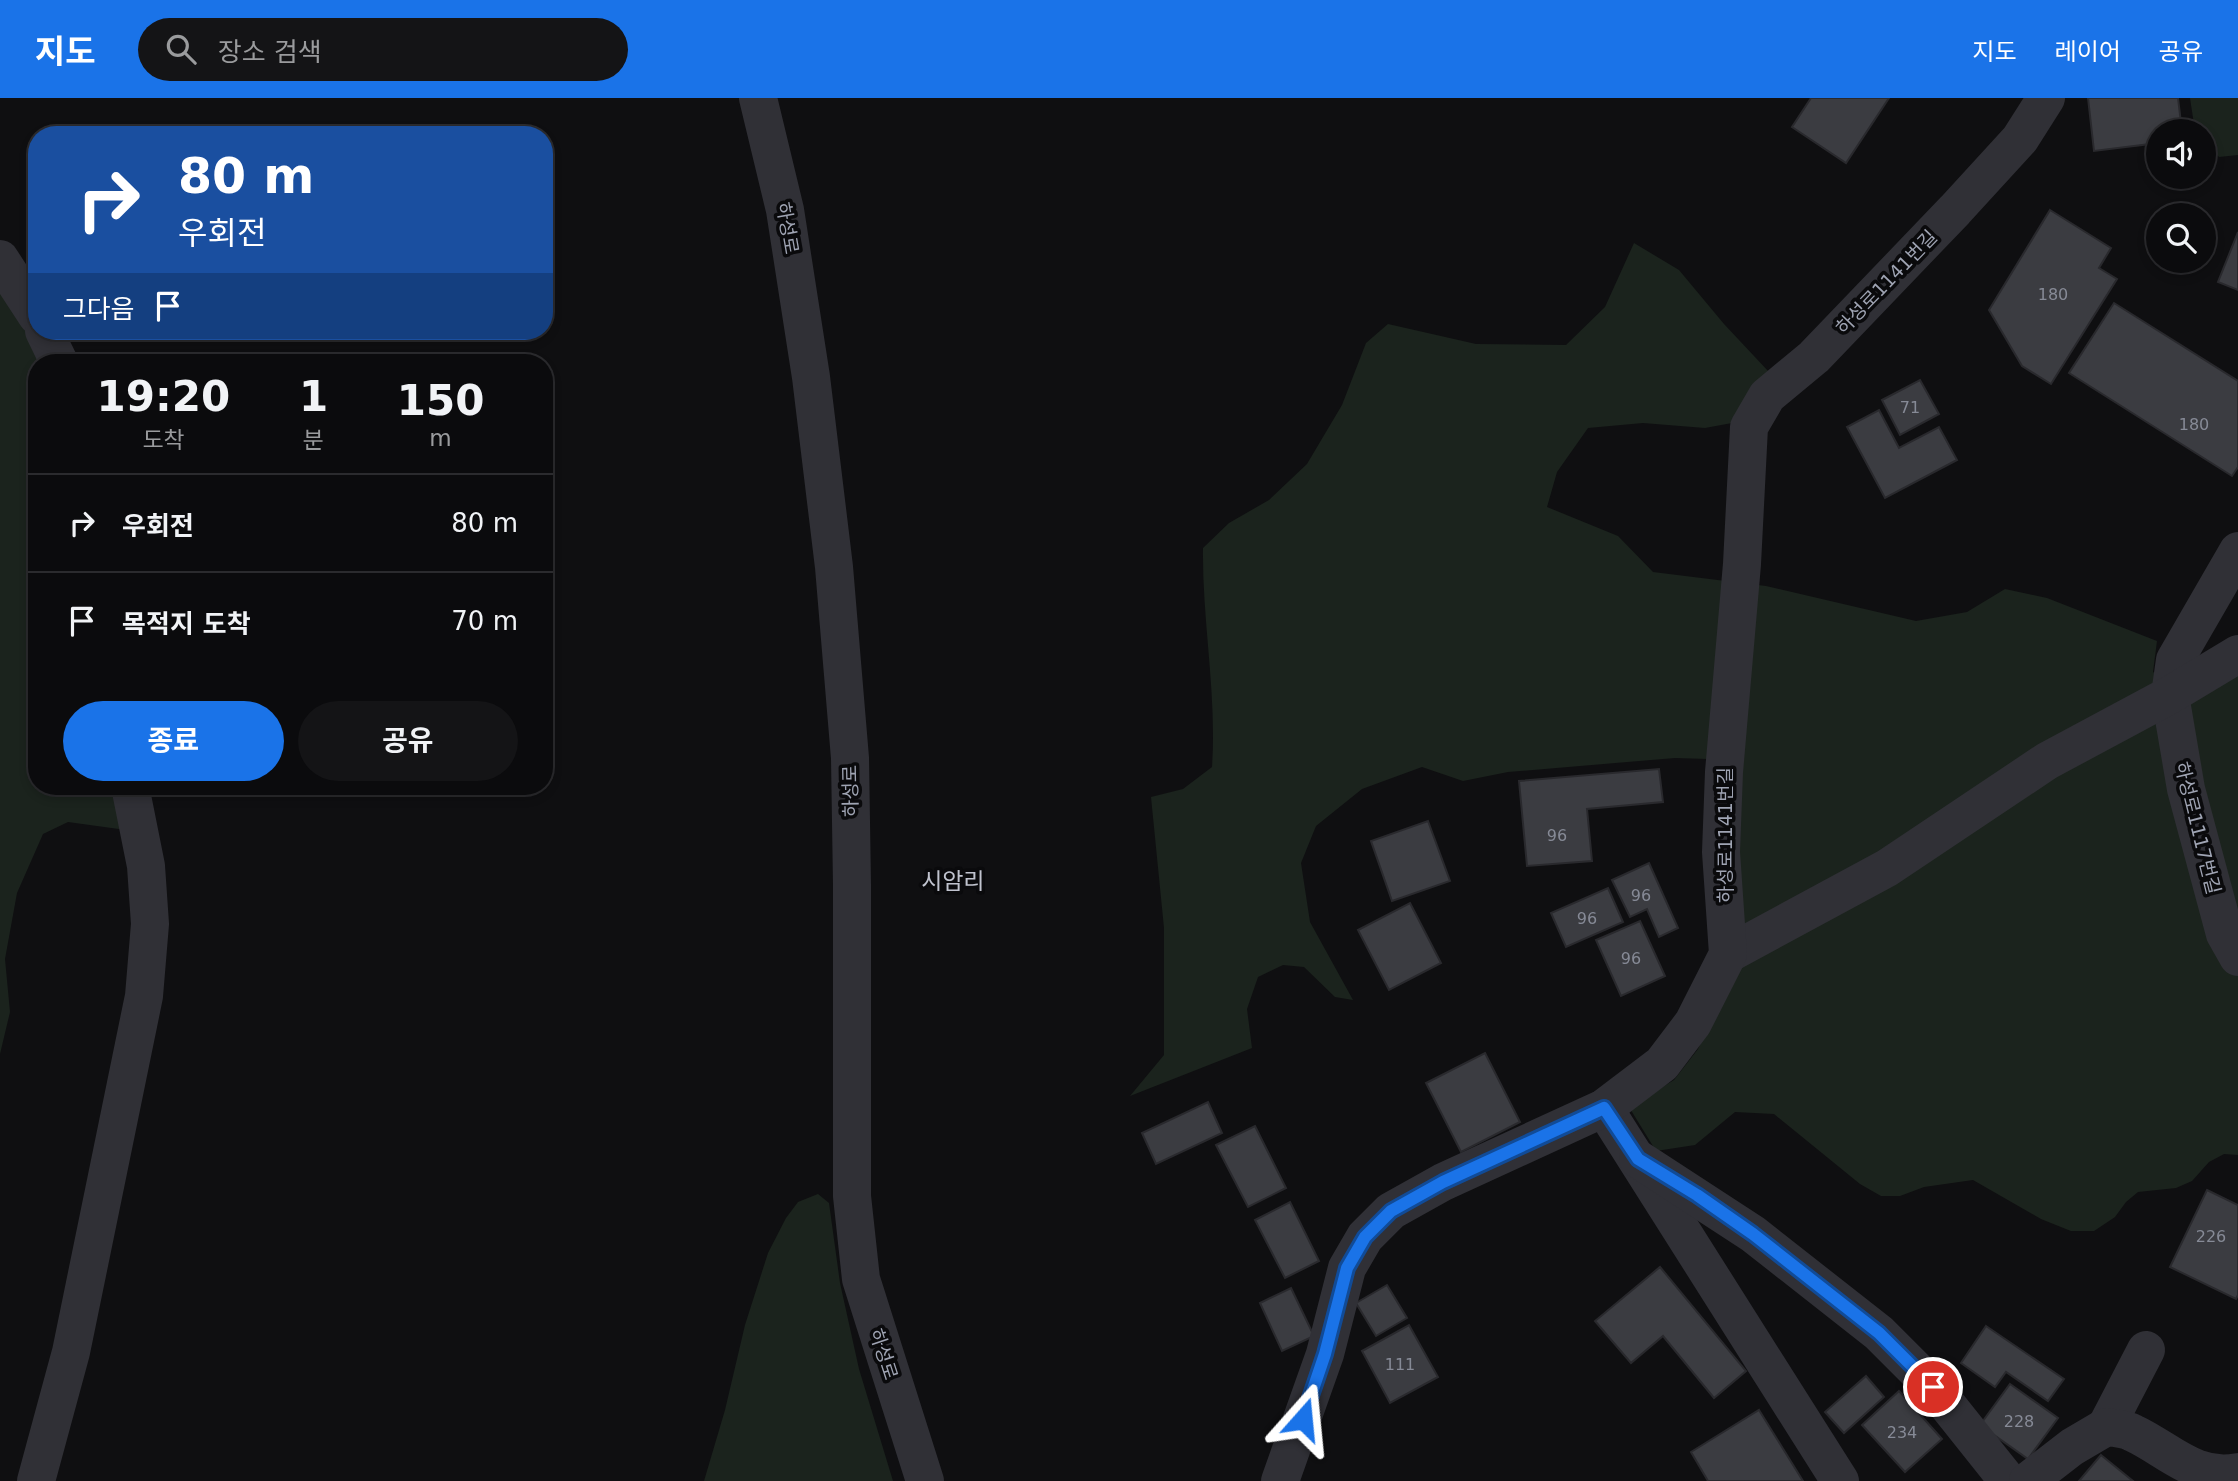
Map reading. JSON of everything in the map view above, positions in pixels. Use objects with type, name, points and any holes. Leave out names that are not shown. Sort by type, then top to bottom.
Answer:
[{"type":"street","name":"하성로","points":[[758,98],[785,210],[811,377],[834,567],[850,758],[852,1196],[861,1279],[925,1481]]},
{"type":"street","name":"하성로1141번길","points":[[1728,954],[1721,852],[1724,772],[1742,564],[1749,427],[1768,396],[1814,357],[2020,139],[2046,98]]},
{"type":"street","points":[[0,259],[28,302]]},
{"type":"street","name":"하성로1117번길","points":[[2238,551],[2175,660],[2170,695],[2186,789],[2225,934],[2238,957]]},
{"type":"street","points":[[1279,1481],[1325,1354],[1347,1268],[1365,1237],[1391,1211],[1443,1182],[1604,1108],[1662,1065],[1693,1023],[1728,954],[1887,868],[2047,761],[2170,695],[2238,654]]},
{"type":"street","points":[[36,1481],[71,1352],[144,996],[150,924],[146,866],[132,795]]},
{"type":"street","points":[[1604,1108],[1840,1481]]},
{"type":"street","points":[[1638,1159],[1753,1234],[1879,1333],[1933,1387],[2008,1481]]},
{"type":"street","points":[[2028,1481],[2072,1447],[2106,1427],[2146,1350]]},
{"type":"street","points":[[2106,1427],[2132,1432],[2200,1475],[2231,1475],[2238,1472]]},
{"type":"shaded area","points":[[2190,98],[2238,98],[2238,155],[2219,157],[2216,154],[2216,119],[2193,119]]},
{"type":"shaded area","points":[[1634,243],[1679,270],[1769,372],[1732,423],[1705,428],[1643,423],[1588,428],[1557,472],[1547,507],[1618,536],[1653,572],[1766,586],[1916,621],[1967,612],[2005,589],[2047,598],[2157,641],[2153,672],[2195,692],[2238,667],[2238,1155],[2224,1154],[2209,1162],[2192,1181],[2176,1188],[2138,1192],[2115,1217],[2094,1231],[2071,1231],[2041,1219],[1973,1180],[1924,1187],[1900,1196],[1881,1196],[1860,1184],[1774,1114],[1735,1112],[1695,1145],[1656,1151],[1629,1107],[1674,1080],[1698,1049],[1738,968],[1741,760],[1675,758],[1508,772],[1463,781],[1422,767],[1362,789],[1316,826],[1301,863],[1310,922],[1353,1000],[1335,997],[1304,967],[1283,965],[1258,977],[1247,1009],[1252,1048],[1130,1096],[1164,1055],[1164,928],[1151,797],[1183,789],[1212,767],[1213,712],[1203,548],[1229,523],[1269,500],[1307,464],[1342,405],[1366,343],[1388,324],[1476,344],[1566,345],[1605,307]]},
{"type":"shaded area","points":[[0,286],[28,330],[28,340],[34,340],[43,354],[28,354],[28,795],[117,795],[126,830],[68,822],[43,834],[17,893],[5,959],[10,1012],[0,1054]]},
{"type":"shaded area","points":[[818,1194],[829,1203],[840,1283],[859,1369],[893,1481],[704,1481],[725,1410],[745,1325],[768,1253],[786,1218],[798,1202]]},
{"type":"building","points":[[1811,98],[1889,98],[1846,163],[1792,127]]},
{"type":"building","points":[[2088,98],[2178,98],[2181,119],[2146,119],[2146,144],[2094,151]]},
{"type":"building","points":[[2050,210],[2111,248],[2099,268],[2117,279],[2051,384],[2022,366],[1989,310]]},
{"type":"building","points":[[2238,232],[2238,290],[2218,282]]},
{"type":"building","points":[[2114,303],[2238,381],[2238,467],[2232,476],[2069,373]]},
{"type":"building","points":[[1920,380],[1939,414],[1900,435],[1882,400]]},
{"type":"building","points":[[1879,410],[1899,448],[1939,427],[1957,460],[1885,498],[1847,427]]},
{"type":"building","points":[[1659,769],[1663,802],[1587,809],[1592,861],[1527,866],[1519,781]]},
{"type":"building","points":[[1428,821],[1450,881],[1392,901],[1371,841]]},
{"type":"building","points":[[1649,863],[1678,928],[1659,937],[1647,909],[1630,917],[1612,880]]},
{"type":"building","points":[[1608,888],[1623,922],[1566,947],[1551,913]]},
{"type":"building","points":[[1410,903],[1441,963],[1389,990],[1358,930]]},
{"type":"building","points":[[1640,921],[1665,976],[1621,996],[1596,940]]},
{"type":"building","points":[[1485,1053],[1520,1122],[1461,1152],[1426,1083]]},
{"type":"building","points":[[1208,1102],[1222,1133],[1156,1164],[1142,1133]]},
{"type":"building","points":[[1255,1126],[1286,1188],[1248,1207],[1216,1145]]},
{"type":"building","points":[[2207,1190],[2238,1205],[2236,1299],[2170,1267]]},
{"type":"building","points":[[1290,1202],[1319,1261],[1285,1278],[1255,1220]]},
{"type":"building","points":[[1660,1267],[1746,1371],[1714,1398],[1663,1336],[1631,1363],[1595,1321]]},
{"type":"building","points":[[1387,1285],[1407,1318],[1376,1336],[1356,1303]]},
{"type":"building","points":[[1291,1288],[1314,1336],[1282,1351],[1260,1303]]},
{"type":"building","points":[[1409,1325],[1438,1377],[1390,1403],[1362,1351]]},
{"type":"building","points":[[1986,1326],[2064,1379],[2048,1401],[2006,1372],[1995,1387],[1961,1363]]},
{"type":"building","points":[[1866,1376],[1884,1397],[1844,1433],[1825,1412]]},
{"type":"building","points":[[2010,1384],[2058,1418],[2028,1459],[1980,1425]]},
{"type":"building","points":[[1899,1391],[1942,1439],[1905,1472],[1862,1425]]},
{"type":"building","points":[[1759,1410],[1803,1481],[1708,1481],[1691,1452]]},
{"type":"building","points":[[2101,1455],[2133,1481],[2079,1481]]},
{"type":"district","name":"시암리","points":[[953,881]]},
{"type":"route","points":[[1303,1419],[1325,1354],[1347,1268],[1365,1237],[1391,1211],[1443,1182],[1604,1108],[1638,1159],[1753,1234],[1879,1333],[1933,1387]]}]
